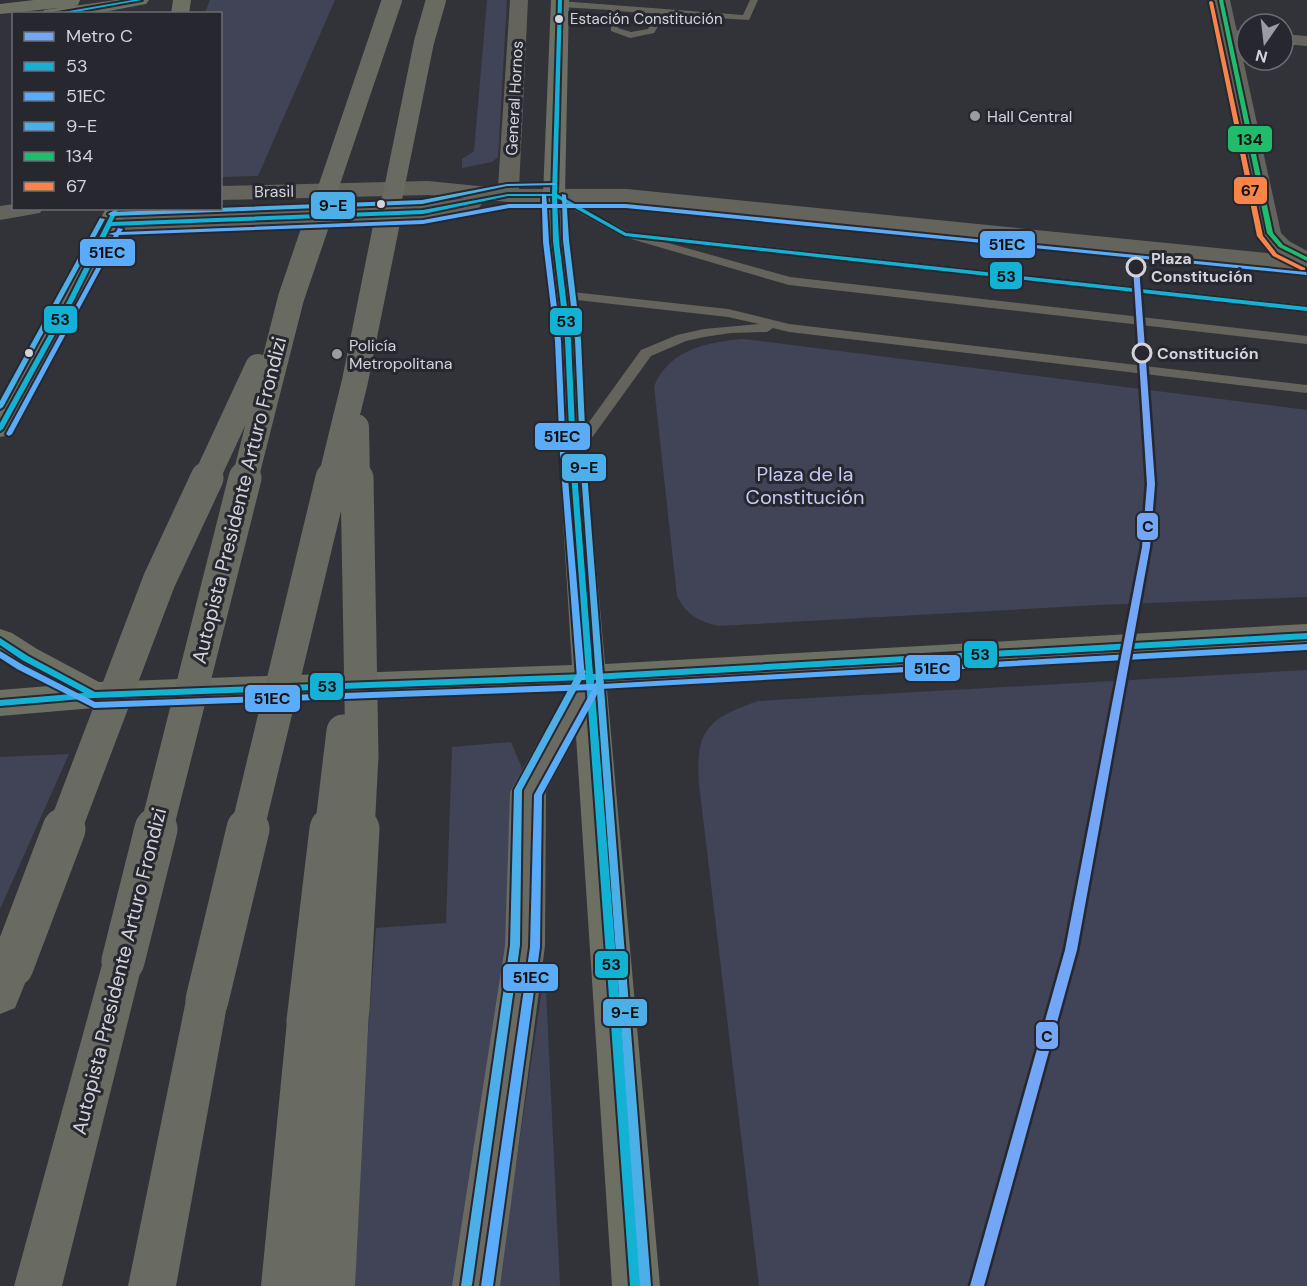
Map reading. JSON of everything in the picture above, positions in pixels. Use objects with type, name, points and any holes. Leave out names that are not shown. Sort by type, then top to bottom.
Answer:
[{"type":"highway","name":"Autopista Presidente Arturo Frondizi","points":[[38,1286],[291,298],[392,0]]},
{"type":"highway","points":[[152,1286],[207,1000],[355,381],[424,42],[436,0]]},
{"type":"highway","points":[[6,980],[159,581],[291,298]]},
{"type":"highway","points":[[285,1286],[328,1015],[360,594],[355,381]]},
{"type":"highway","points":[[476,1286],[525,946],[528,792],[591,677]]},
{"type":"highway","points":[[328,1015],[331,1286]]},
{"type":"main road","points":[[0,9],[80,0]]},
{"type":"main road","points":[[66,12],[140,0]]},
{"type":"main road","points":[[560,2],[554,195],[568,340],[573,454],[636,1286]]},
{"type":"main road","points":[[0,429],[114,216]]},
{"type":"main road","points":[[0,703],[94,695],[591,677],[1307,636]]},
{"type":"main road","points":[[0,640],[25,658],[94,695]]},
{"type":"street","name":"General Hornos","points":[[508,195],[519,0]]},
{"type":"street","points":[[1221,0],[1235,30]]},
{"type":"street","points":[[1244,72],[1270,232],[1273,238],[1287,250],[1307,262]]},
{"type":"street","name":"Brasil","points":[[222,193],[428,188],[508,195],[627,196],[1307,262]]},
{"type":"street","name":"Brasil","points":[[114,216],[423,212],[508,195]]},
{"type":"street","points":[[0,213],[19,210]]},
{"type":"lane","points":[[560,2],[746,18],[754,0]]},
{"type":"lane","points":[[614,8],[614,29],[630,35],[651,31],[662,12]]},
{"type":"lane","points":[[554,195],[625,234],[789,281],[1307,340]]},
{"type":"lane","points":[[625,234],[1307,309]]},
{"type":"lane","points":[[563,295],[728,313],[789,328],[1307,389]]},
{"type":"lane","points":[[573,454],[646,353],[682,338],[704,333],[731,329],[789,328]]},
{"type":"green space","points":[[210,0],[335,0],[258,176],[222,177],[222,12],[205,12]]},
{"type":"green space","points":[[487,0],[507,0],[498,157],[492,162],[462,168],[462,159],[474,151]]},
{"type":"green space","name":"Plaza de la Constitución","points":[[744,339],[1307,410],[1307,597],[1098,605],[719,626],[700,620],[689,613],[677,596],[654,386],[670,363],[691,350],[717,342]]},
{"type":"green space","points":[[1307,670],[1307,1286],[759,1286],[699,784],[700,750],[708,729],[727,714],[758,701]]},
{"type":"green space","points":[[511,742],[522,768],[502,1028],[460,1286],[349,1286],[376,928],[446,923],[452,747]]},
{"type":"green space","points":[[69,754],[0,909],[0,757]]},
{"type":"green space","points":[[545,969],[560,1286],[498,1286]]},
{"type":"metro line","name":"C","points":[[977,1286],[1071,950],[1146,547],[1151,484],[1136,267]]},
{"type":"transit line","name":"53","points":[[66,12],[140,0]]},
{"type":"transit line","name":"53","points":[[560,0],[554,195],[556,241],[568,340],[574,473],[636,1286]]},
{"type":"transit line","name":"134","points":[[1221,0],[1270,233],[1281,246],[1307,259]]},
{"type":"transit line","name":"67","points":[[1211,2],[1260,236],[1275,255],[1303,269]]},
{"type":"transit line","name":"9-E","points":[[222,210],[422,202],[507,185],[554,184]]},
{"type":"transit line","name":"53","points":[[111,224],[423,212],[508,195],[554,195],[625,234],[1307,309]]},
{"type":"transit line","name":"51EC","points":[[544,195],[546,242],[558,341],[563,455],[581,678]]},
{"type":"transit line","name":"9-E","points":[[564,195],[566,240],[578,340],[584,472],[646,1285]]},
{"type":"transit line","name":"51EC","points":[[111,234],[423,222],[509,206],[626,206],[1306,274]]},
{"type":"transit line","name":"53","points":[[0,429],[71,300],[116,210]]},
{"type":"transit line","name":"9-E","points":[[111,214],[215,210]]},
{"type":"transit line","name":"9-E","points":[[0,407],[102,219]]},
{"type":"transit line","name":"51EC","points":[[9,434],[120,229]]},
{"type":"transit line","name":"53","points":[[0,703],[94,695],[591,677],[1307,636]]},
{"type":"transit line","name":"53","points":[[0,641],[25,658],[94,695]]},
{"type":"transit line","name":"51EC","points":[[0,654],[20,667],[94,705],[592,687],[1307,647]]},
{"type":"transit line","name":"9-E","points":[[466,1285],[515,945],[518,790],[582,672]]},
{"type":"transit line","name":"51EC","points":[[487,1286],[535,947],[538,795],[600,682]]},
{"type":"place","name":"Estación Constitución","points":[[559,19]]},
{"type":"place","name":"Hall Central","points":[[975,116]]},
{"type":"place","name":"Plaza Constitución","points":[[1136,267]]},
{"type":"place","name":"Constitución","points":[[1142,353]]},
{"type":"place","name":"Policía Metropolitana","points":[[337,354]]}]
